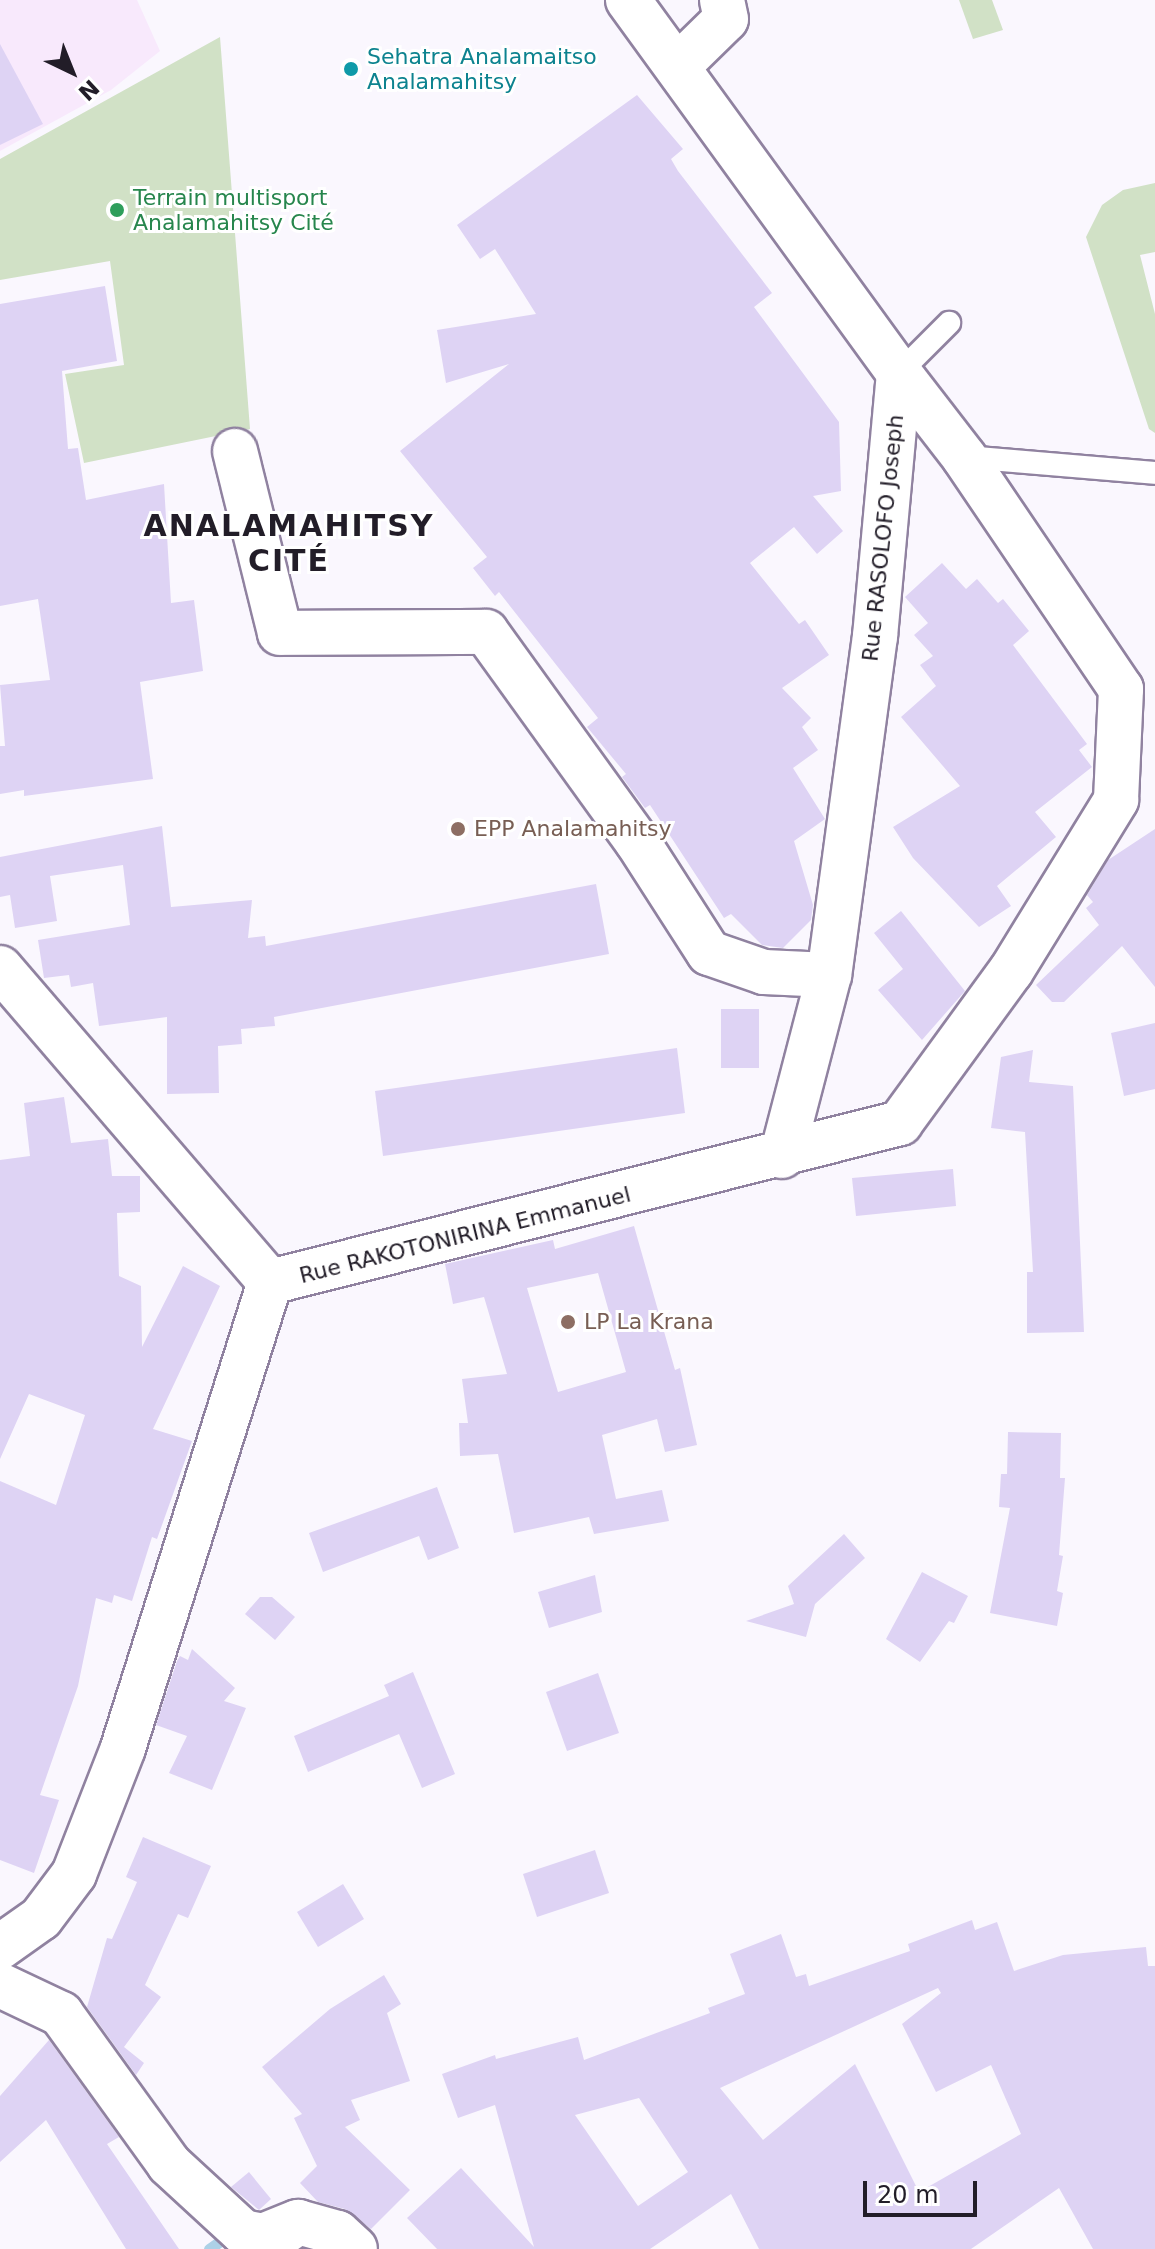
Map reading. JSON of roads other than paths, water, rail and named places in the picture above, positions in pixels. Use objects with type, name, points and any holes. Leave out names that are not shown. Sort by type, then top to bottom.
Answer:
[{"type":"street","points":[[628,0],[680,64],[899,373]]},
{"type":"street","points":[[680,64],[726,19],[722,0]]},
{"type":"street","name":"Rue RAKOTONIRINA Emmanuel","points":[[0,968],[270,1282],[782,1156],[900,1123],[1011,971],[1116,800],[1121,689],[964,457],[899,373]]},
{"type":"street","name":"Rue RASOLOFO Joseph","points":[[782,1156],[829,975],[875,636],[899,373]]},
{"type":"street","points":[[235,451],[280,633],[486,632],[637,841],[709,953],[764,972],[829,975]]},
{"type":"street","points":[[0,1947],[41,1918],[74,1874],[123,1748],[270,1282]]},
{"type":"street","points":[[0,1985],[61,2014],[169,2164],[243,2232],[263,2236],[298,2222],[338,2233],[355,2249]]},
{"type":"street","points":[[259,2249],[298,2222]]},
{"type":"lane","points":[[899,373],[949,323]]},
{"type":"lane","points":[[964,457],[1155,473]]},
{"type":"waterway","points":[[209,2249],[222,2240]]},
{"type":"place","name":"Sehatra Analamaitso Analamahitsy","points":[[351,69]]},
{"type":"place","name":"Terrain multisport Analamahitsy Cité","points":[[117,210]]},
{"type":"place","name":"EPP Analamahitsy","points":[[458,829]]},
{"type":"place","name":"LP La Krana","points":[[568,1322]]},
{"type":"district","name":"ANALAMAHITSY CITÉ","points":[[289,543]]}]
